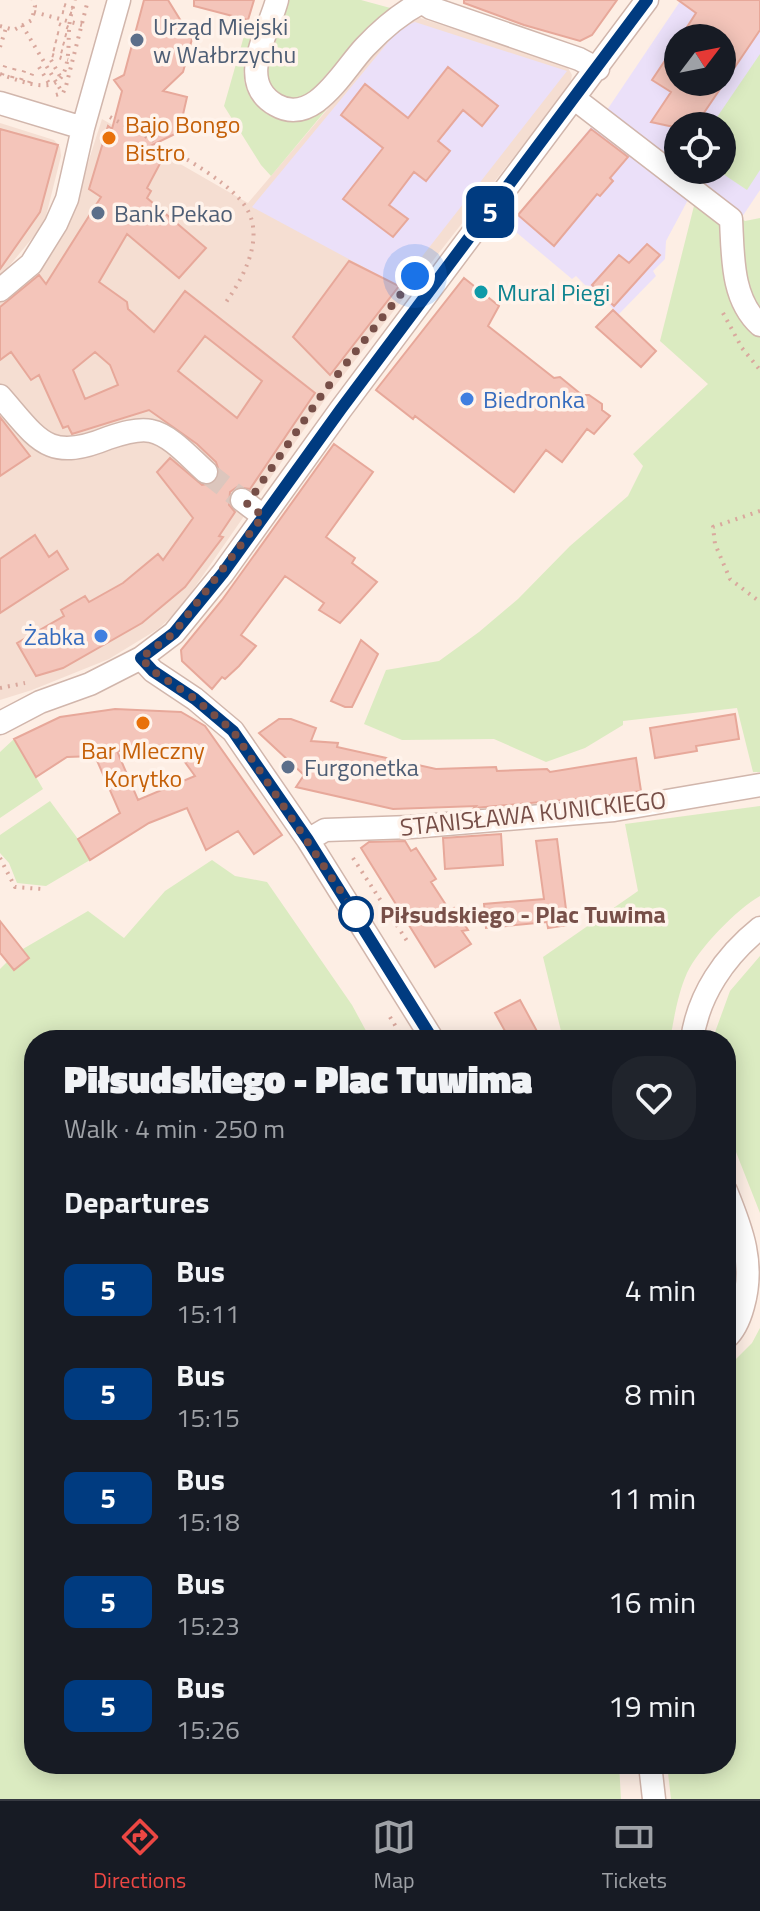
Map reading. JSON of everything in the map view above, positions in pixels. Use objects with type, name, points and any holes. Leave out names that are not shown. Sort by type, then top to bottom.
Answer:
[{"type":"street","points":[[0,290],[31,264],[56,224],[67,199],[83,128],[119,0]]},
{"type":"street","points":[[277,0],[257,59],[255,77],[262,94],[273,104],[295,110],[309,107],[324,96],[365,47],[422,1],[431,8],[579,59],[598,69]]},
{"type":"street","points":[[0,723],[141,658],[174,633],[647,0]]},
{"type":"street","points":[[575,99],[731,219],[733,260],[741,298],[760,325]]},
{"type":"street","points":[[0,103],[83,128]]},
{"type":"street","points":[[0,396],[30,430],[47,444],[60,449],[81,449],[118,435],[151,431],[178,448],[206,472]]},
{"type":"street","points":[[242,500],[263,516]]},
{"type":"street","points":[[141,658],[153,671],[195,699],[233,731],[308,840],[427,1030]]},
{"type":"street","name":"STANISŁAWA KUNICKIEGO","points":[[308,840],[325,830],[426,826],[601,811],[760,785]]},
{"type":"street","points":[[694,1030],[709,985],[738,945],[760,928]]},
{"type":"street","points":[[736,1214],[749,1259],[748,1284],[736,1323]]},
{"type":"street","points":[[651,1774],[654,1799]]},
{"type":"path","points":[[0,47],[3,27],[14,30],[32,20],[35,6],[32,0]]},
{"type":"path","points":[[1,76],[50,85],[59,80],[68,60],[73,0]]},
{"type":"path","points":[[63,93],[88,0]]},
{"type":"path","points":[[63,8],[72,11]]},
{"type":"path","points":[[34,12],[70,24]]},
{"type":"path","points":[[59,24],[82,25]]},
{"type":"path","points":[[22,25],[59,80]]},
{"type":"path","points":[[57,33],[69,36]]},
{"type":"path","points":[[55,41],[68,45]]},
{"type":"path","points":[[53,49],[68,53]]},
{"type":"path","points":[[63,93],[51,58],[68,60]]},
{"type":"path","points":[[1,76],[7,60]]},
{"type":"path","points":[[12,78],[16,63]]},
{"type":"path","points":[[21,80],[26,65]]},
{"type":"path","points":[[29,83],[37,67],[50,85]]},
{"type":"path","points":[[1,76],[40,91]]},
{"type":"path","points":[[53,95],[63,93]]},
{"type":"path","points":[[104,114],[221,180],[247,209],[252,229],[250,261],[224,305]]},
{"type":"path","points":[[760,511],[713,527],[715,544],[730,579],[760,602]]},
{"type":"path","points":[[0,688],[32,681]]},
{"type":"path","points":[[0,858],[15,887],[42,889]]},
{"type":"path","points":[[353,858],[409,944]]},
{"type":"shaded area","points":[[681,0],[760,0],[760,190],[742,217],[698,184],[736,184],[736,112],[664,112],[664,157],[605,113],[664,25],[664,96],[736,96],[736,24],[665,24]]},
{"type":"shaded area","points":[[417,17],[567,66],[572,75],[570,85],[328,395],[179,610],[158,629],[109,659],[0,700],[0,302],[40,271],[71,216],[102,119],[248,203],[397,27]]},
{"type":"shaded area","points":[[415,22],[567,71],[399,286],[252,207],[399,29]]},
{"type":"shaded area","points":[[595,122],[664,176],[664,184],[675,184],[690,196],[666,241],[665,259],[653,271],[656,276],[618,315],[603,297],[596,296],[576,276],[572,279],[510,227]]},
{"type":"shaded area","points":[[0,123],[54,140],[60,147],[61,156],[44,224],[0,277]]},
{"type":"green space","points":[[288,0],[361,0],[394,9],[355,42],[309,94],[286,99],[271,88],[266,72]]},
{"type":"green space","points":[[248,22],[256,26],[246,58],[244,79],[256,105],[271,116],[290,121],[326,110],[271,176],[224,106]]},
{"type":"green space","points":[[760,54],[760,170],[747,190],[736,183],[736,112],[721,112],[731,96],[736,96],[736,89]]},
{"type":"green space","points":[[699,186],[745,221],[760,218],[760,772],[753,772],[737,708],[623,721],[623,725],[585,748],[546,762],[494,739],[402,740],[364,724],[386,670],[439,661],[518,599],[570,546],[628,496],[643,466],[633,454],[708,384],[660,341]]},
{"type":"green space","points":[[14,739],[43,789],[0,818],[0,752]]},
{"type":"green space","points":[[50,801],[90,860],[46,886],[17,883],[9,863],[0,853],[0,835]]},
{"type":"green space","points":[[760,806],[760,896],[719,930],[700,952],[681,989],[672,1030],[561,1030],[543,957],[638,891],[625,824]]},
{"type":"green space","points":[[212,860],[235,876],[267,882],[352,1005],[366,1030],[24,1030],[24,1774],[620,1774],[621,1799],[0,1799],[0,969],[16,953],[88,911],[124,938],[165,891]]},
{"type":"green space","points":[[760,956],[760,1213],[736,1152],[736,1030],[716,1030],[730,991]]},
{"type":"green space","points":[[760,1328],[760,1799],[671,1799],[668,1774],[736,1774],[736,1359],[752,1343]]},
{"type":"building","points":[[144,0],[168,0],[192,39],[183,72],[163,91],[187,97],[179,132],[146,148],[163,158],[147,188],[151,191],[147,198],[206,248],[179,278],[127,234],[99,282],[127,302],[128,309],[154,332],[185,291],[315,393],[250,489],[237,487],[230,492],[229,505],[235,512],[219,536],[223,537],[185,587],[142,623],[63,668],[36,676],[17,643],[64,616],[61,610],[85,596],[89,602],[123,583],[158,554],[163,560],[193,518],[157,472],[170,458],[202,485],[216,482],[220,474],[216,462],[197,444],[149,410],[72,434],[68,426],[63,428],[39,375],[31,380],[11,352],[0,360],[0,307],[39,275],[46,284],[101,197],[89,189],[108,126],[112,129],[122,91],[114,80],[124,75]],"holes":[[[205,336],[262,381],[237,418],[178,371]],[[95,352],[110,365],[118,385],[85,399],[73,370]]]},
{"type":"building","points":[[194,0],[254,0],[248,20],[194,6]]},
{"type":"building","points":[[464,0],[617,0],[592,35],[580,41],[524,25],[464,3]]},
{"type":"building","points":[[678,0],[760,0],[760,30],[736,65],[736,24],[689,24],[696,13]]},
{"type":"building","points":[[664,62],[664,88],[652,80]]},
{"type":"building","points":[[448,67],[498,106],[482,126],[463,110],[438,141],[450,151],[426,181],[414,172],[389,205],[408,219],[393,237],[343,199],[383,148],[341,115],[365,84],[408,118]]},
{"type":"building","points":[[668,96],[715,96],[704,112],[664,112],[664,125],[651,122]]},
{"type":"building","points":[[0,129],[58,145],[40,212],[0,269]]},
{"type":"building","points":[[591,129],[628,157],[610,178],[613,181],[600,196],[597,194],[554,246],[518,215]]},
{"type":"building","points":[[647,244],[660,255],[614,306],[592,285],[619,255],[629,263]]},
{"type":"building","points":[[349,261],[399,286],[330,375],[293,337]]},
{"type":"building","name":"Biedronka","points":[[464,278],[499,306],[488,326],[554,378],[560,377],[582,395],[589,395],[602,404],[602,410],[610,416],[594,434],[587,429],[562,462],[546,450],[514,492],[376,390]]},
{"type":"building","points":[[613,310],[656,351],[641,367],[596,327]]},
{"type":"building","points":[[0,417],[30,456],[0,476]]},
{"type":"building","points":[[334,444],[373,472],[326,537],[355,558],[352,563],[377,582],[340,623],[319,610],[324,603],[285,576],[241,635],[256,646],[239,666],[225,679],[222,677],[212,689],[182,661],[181,650],[222,600]]},
{"type":"building","points":[[35,535],[49,557],[57,551],[68,569],[0,613],[0,559]]},
{"type":"building","points":[[361,640],[378,654],[352,707],[345,707],[331,701]]},
{"type":"building","points":[[115,709],[181,712],[205,726],[282,835],[254,854],[238,831],[206,850],[187,808],[149,823],[90,860],[78,839],[120,813],[95,756],[67,757],[36,777],[14,739],[60,717]],"holes":[[[174,747],[195,776],[138,800],[117,751]]]},
{"type":"building","points":[[735,714],[739,739],[696,746],[697,751],[655,758],[650,728]]},
{"type":"building","points":[[279,719],[291,719],[316,728],[311,741],[338,743],[337,747],[436,769],[496,767],[497,771],[547,769],[550,772],[636,758],[641,791],[474,808],[476,806],[393,809],[296,787],[304,775],[259,733]]},
{"type":"building","points":[[501,834],[503,865],[445,869],[443,838]]},
{"type":"building","points":[[557,839],[568,925],[548,928],[547,922],[486,928],[484,904],[544,899],[536,841]]},
{"type":"building","points":[[405,841],[411,851],[416,848],[436,879],[431,882],[450,911],[454,908],[468,930],[462,931],[471,944],[435,967],[361,848],[369,842]]},
{"type":"building","points":[[0,921],[29,958],[14,970],[0,953]]},
{"type":"building","points":[[520,1000],[536,1030],[504,1030],[495,1013]]},
{"type":"tunnel","points":[[206,472],[242,500]]},
{"type":"bus line","name":"5","points":[[427,1030],[308,840],[244,745],[223,721],[153,671],[141,658],[174,633],[223,573],[341,409],[647,0]]},
{"type":"place","name":"Urząd Miejski w Wałbrzychu","points":[[137,40]]},
{"type":"place","name":"Bajo Bongo Bistro","points":[[109,138]]},
{"type":"place","name":"Bank Pekao","points":[[98,213]]},
{"type":"place","name":"Mural Piegi","points":[[481,292]]},
{"type":"place","name":"Biedronka","points":[[467,399]]},
{"type":"place","name":"Żabka","points":[[101,636]]},
{"type":"place","name":"Bar Mleczny Korytko","points":[[143,723]]},
{"type":"place","name":"Furgonetka","points":[[288,767]]},
{"type":"place","name":"Piłsudskiego - Plac Tuwima","points":[[356,914]]},
{"type":"route","points":[[356,914],[233,731],[195,699],[153,671],[141,658],[174,633],[223,573],[263,516],[247,504],[323,393],[415,276]]}]
